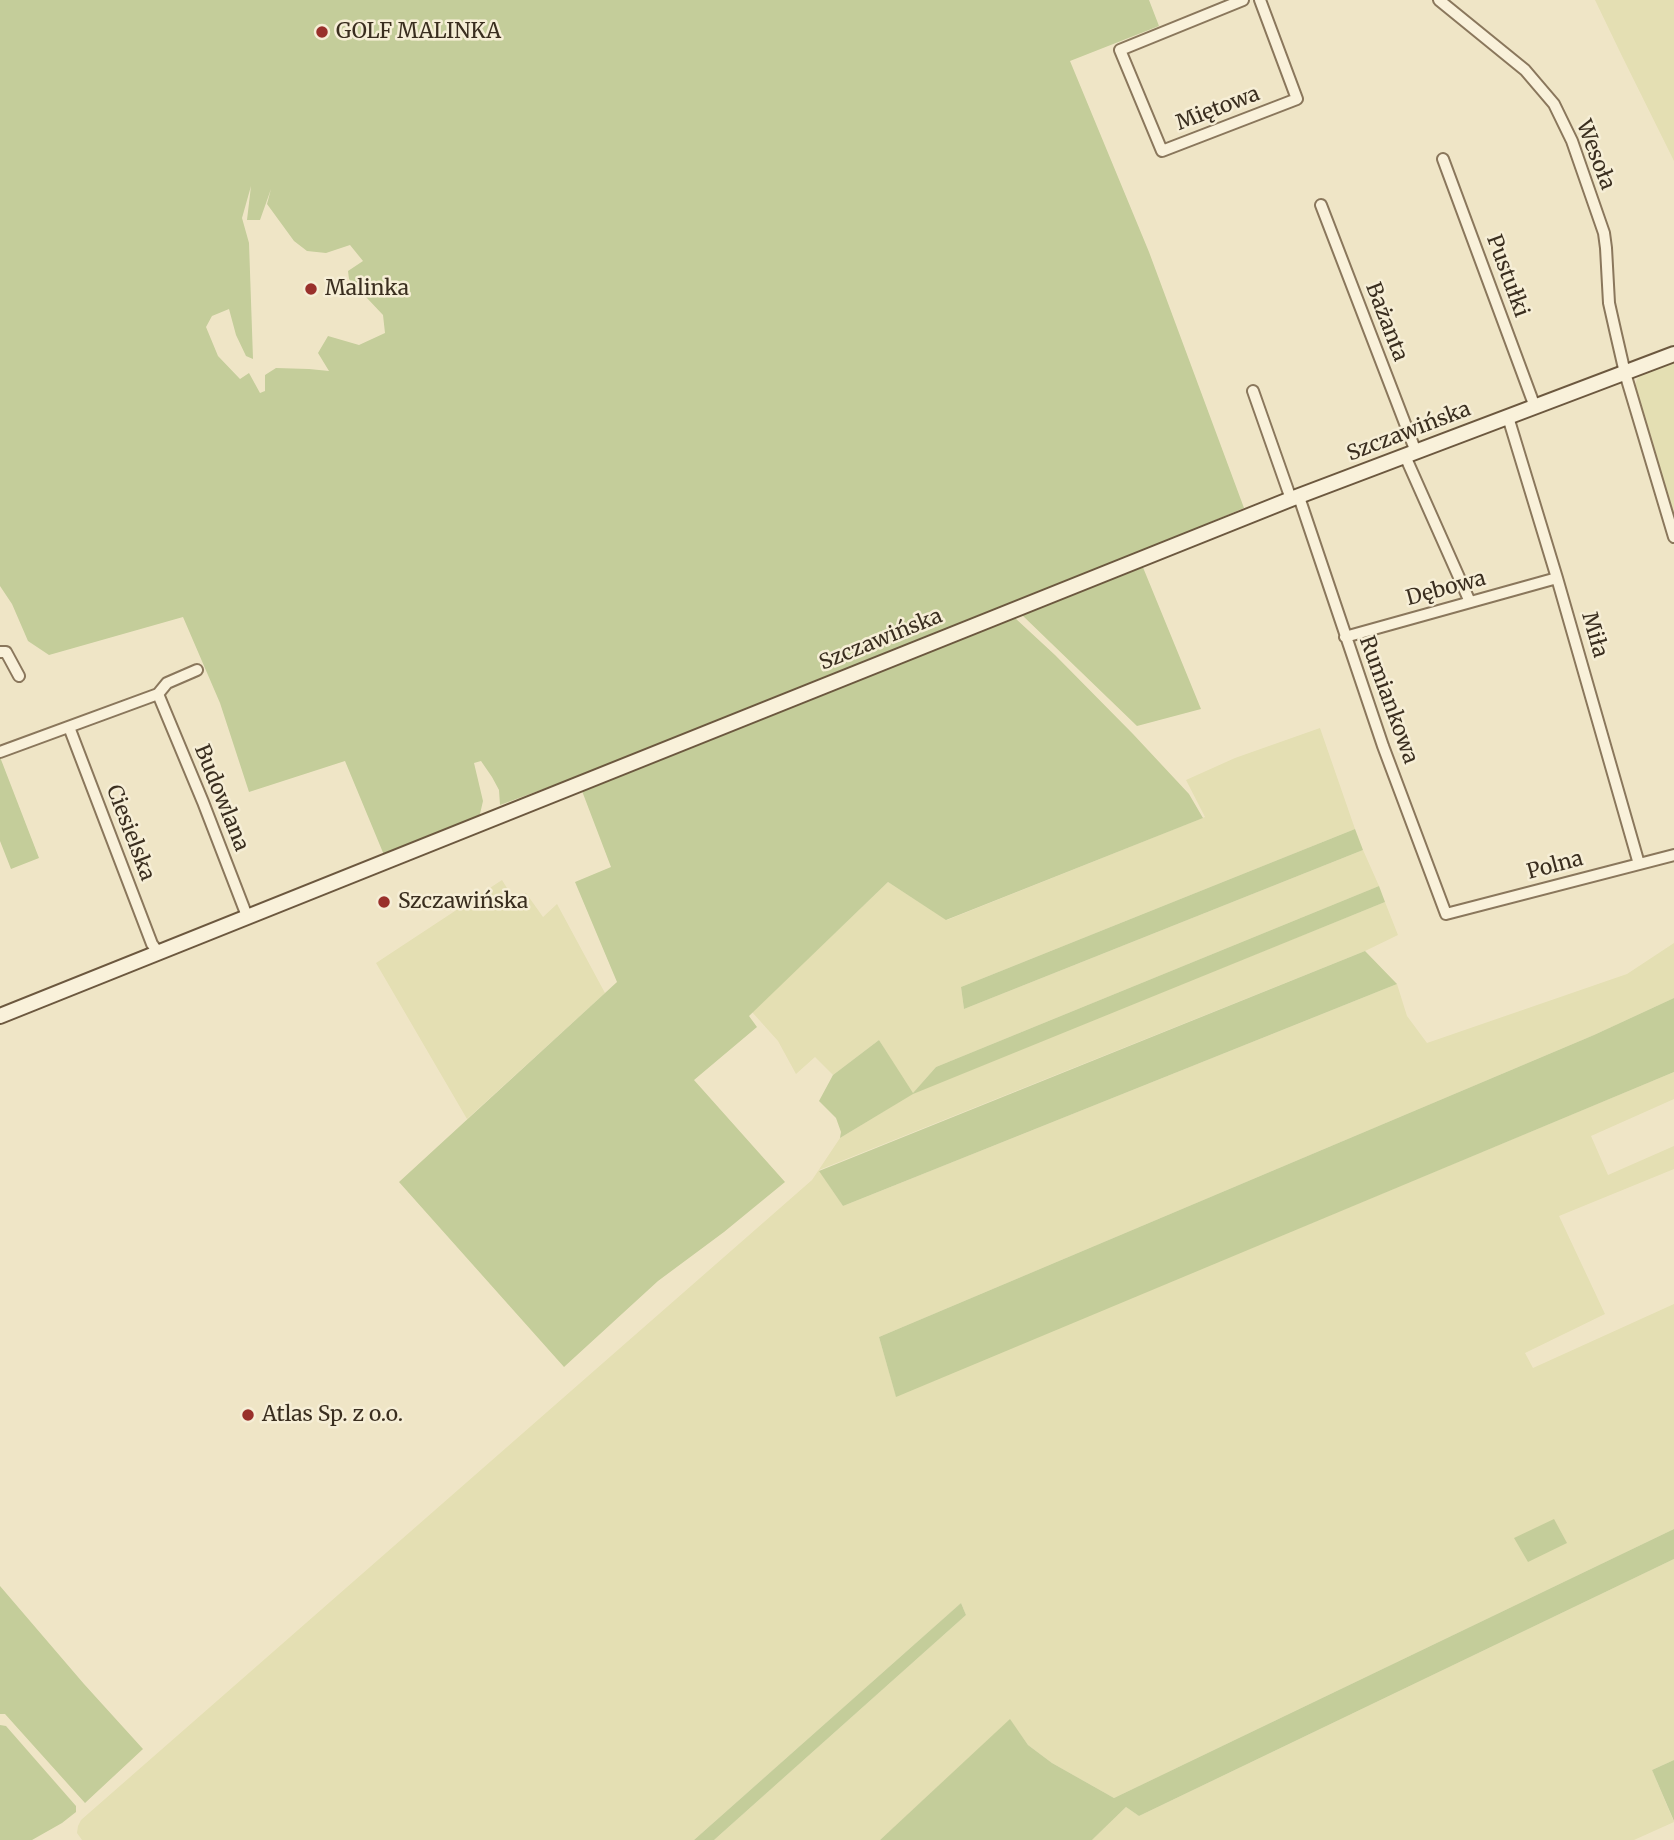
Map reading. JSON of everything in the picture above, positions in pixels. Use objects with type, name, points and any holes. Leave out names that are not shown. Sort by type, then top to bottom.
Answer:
[{"type":"street","name":"Miętowa","points":[[1243,0],[1120,50],[1162,152],[1297,99],[1260,0]]},
{"type":"street","name":"Wesoła","points":[[1439,0],[1525,70],[1554,104],[1572,141],[1604,233],[1609,303],[1625,373],[1674,537]]},
{"type":"street","name":"Pustułki","points":[[1443,159],[1535,407]]},
{"type":"street","name":"Bażanta","points":[[1321,205],[1410,454],[1470,602]]},
{"type":"street","name":"Szczawińska","points":[[0,1016],[1295,498],[1674,354]]},
{"type":"street","name":"Rumiankowa","points":[[1252,391],[1295,498],[1446,914]]},
{"type":"street","name":"Miła","points":[[1508,417],[1558,578],[1639,864]]},
{"type":"street","name":"Dębowa","points":[[1345,637],[1558,578]]},
{"type":"street","points":[[0,652],[6,652],[19,676]]},
{"type":"street","points":[[0,752],[158,694],[167,683],[197,670]]},
{"type":"street","name":"Budowlana","points":[[158,694],[247,916]]},
{"type":"street","name":"Ciesielska","points":[[69,727],[152,944],[158,952]]},
{"type":"street","name":"Polna","points":[[1446,914],[1674,855]]},
{"type":"shaded area","points":[[1595,0],[1674,0],[1674,161],[1620,52]]},
{"type":"shaded area","points":[[1674,361],[1674,515],[1635,386],[1642,374]]},
{"type":"shaded area","points":[[1320,728],[1355,829],[961,987],[964,1009],[1363,850],[1379,886],[936,1067],[914,1092],[1385,902],[1398,935],[1365,951],[819,1170],[843,1206],[1397,984],[1407,1016],[1427,1043],[1627,974],[1674,943],[1674,998],[1594,1035],[879,1337],[896,1396],[1674,1072],[1674,1099],[1591,1136],[1608,1175],[1674,1146],[1674,1169],[1559,1216],[1605,1314],[1525,1353],[1533,1368],[1674,1304],[1674,1529],[1114,1798],[1052,1763],[1028,1745],[1010,1720],[880,1840],[714,1840],[966,1615],[961,1603],[694,1840],[82,1840],[77,1833],[81,1820],[812,1180],[840,1138],[912,1094],[879,1040],[833,1075],[815,1057],[796,1074],[778,1041],[752,1012],[888,882],[947,920],[1205,817],[1186,780],[1235,758]]},
{"type":"shaded area","points":[[502,880],[515,901],[526,893],[543,917],[557,904],[605,993],[467,1119],[376,963]]},
{"type":"shaded area","points":[[1674,1559],[1674,1760],[1652,1770],[1674,1822],[1634,1840],[1092,1840],[1126,1807],[1139,1816]]},
{"type":"green space","points":[[0,0],[1149,0],[1159,26],[1070,61],[1149,252],[1244,508],[1015,604],[652,749],[500,805],[499,790],[492,777],[481,761],[474,763],[483,801],[480,814],[384,855],[345,761],[249,792],[220,703],[183,617],[49,655],[28,641],[12,604],[0,586]],"holes":[[[251,186],[247,220],[260,220],[271,189],[267,204],[294,241],[307,251],[326,253],[350,245],[363,261],[348,271],[349,279],[383,315],[385,333],[359,345],[328,336],[318,353],[329,371],[276,368],[265,375],[265,391],[260,393],[249,373],[240,379],[218,356],[206,327],[212,316],[229,309],[236,335],[246,356],[253,359],[249,243],[242,218]]]},
{"type":"green space","points":[[1142,565],[1201,709],[1137,726],[1022,615]]},
{"type":"green space","points":[[1015,618],[1133,734],[1189,794],[1203,818],[946,920],[888,882],[749,1016],[757,1027],[694,1080],[785,1182],[658,1281],[564,1367],[399,1182],[617,982],[575,882],[611,867],[582,791]]},
{"type":"green space","points":[[0,757],[39,858],[11,869],[0,841]]},
{"type":"green space","points":[[1355,829],[1363,850],[964,1009],[961,987]]},
{"type":"green space","points":[[1379,886],[1385,902],[913,1094],[840,1138],[841,1132],[836,1118],[819,1101],[833,1075],[879,1040],[913,1093],[936,1067]]},
{"type":"green space","points":[[1365,951],[1397,984],[843,1206],[819,1171]]},
{"type":"green space","points":[[1674,998],[1674,1072],[896,1397],[879,1337],[1594,1035]]},
{"type":"green space","points":[[1554,1519],[1567,1543],[1528,1562],[1514,1538]]},
{"type":"green space","points":[[1674,1529],[1674,1559],[1139,1816],[1126,1807],[1092,1840],[880,1840],[1010,1719],[1028,1745],[1052,1763],[1114,1798]]},
{"type":"green space","points":[[0,1586],[143,1749],[85,1803],[5,1714],[0,1714]]},
{"type":"green space","points":[[961,1603],[966,1615],[714,1840],[694,1840]]},
{"type":"green space","points":[[0,1725],[6,1726],[76,1806],[76,1812],[62,1823],[32,1840],[0,1840]]},
{"type":"green space","points":[[1674,1760],[1674,1821],[1652,1770]]},
{"type":"place","name":"GOLF MALINKA","points":[[322,32]]},
{"type":"place","name":"Malinka","points":[[311,289]]},
{"type":"place","name":"Szczawińska","points":[[384,902]]},
{"type":"place","name":"Atlas Sp. z o.o.","points":[[248,1415]]}]
